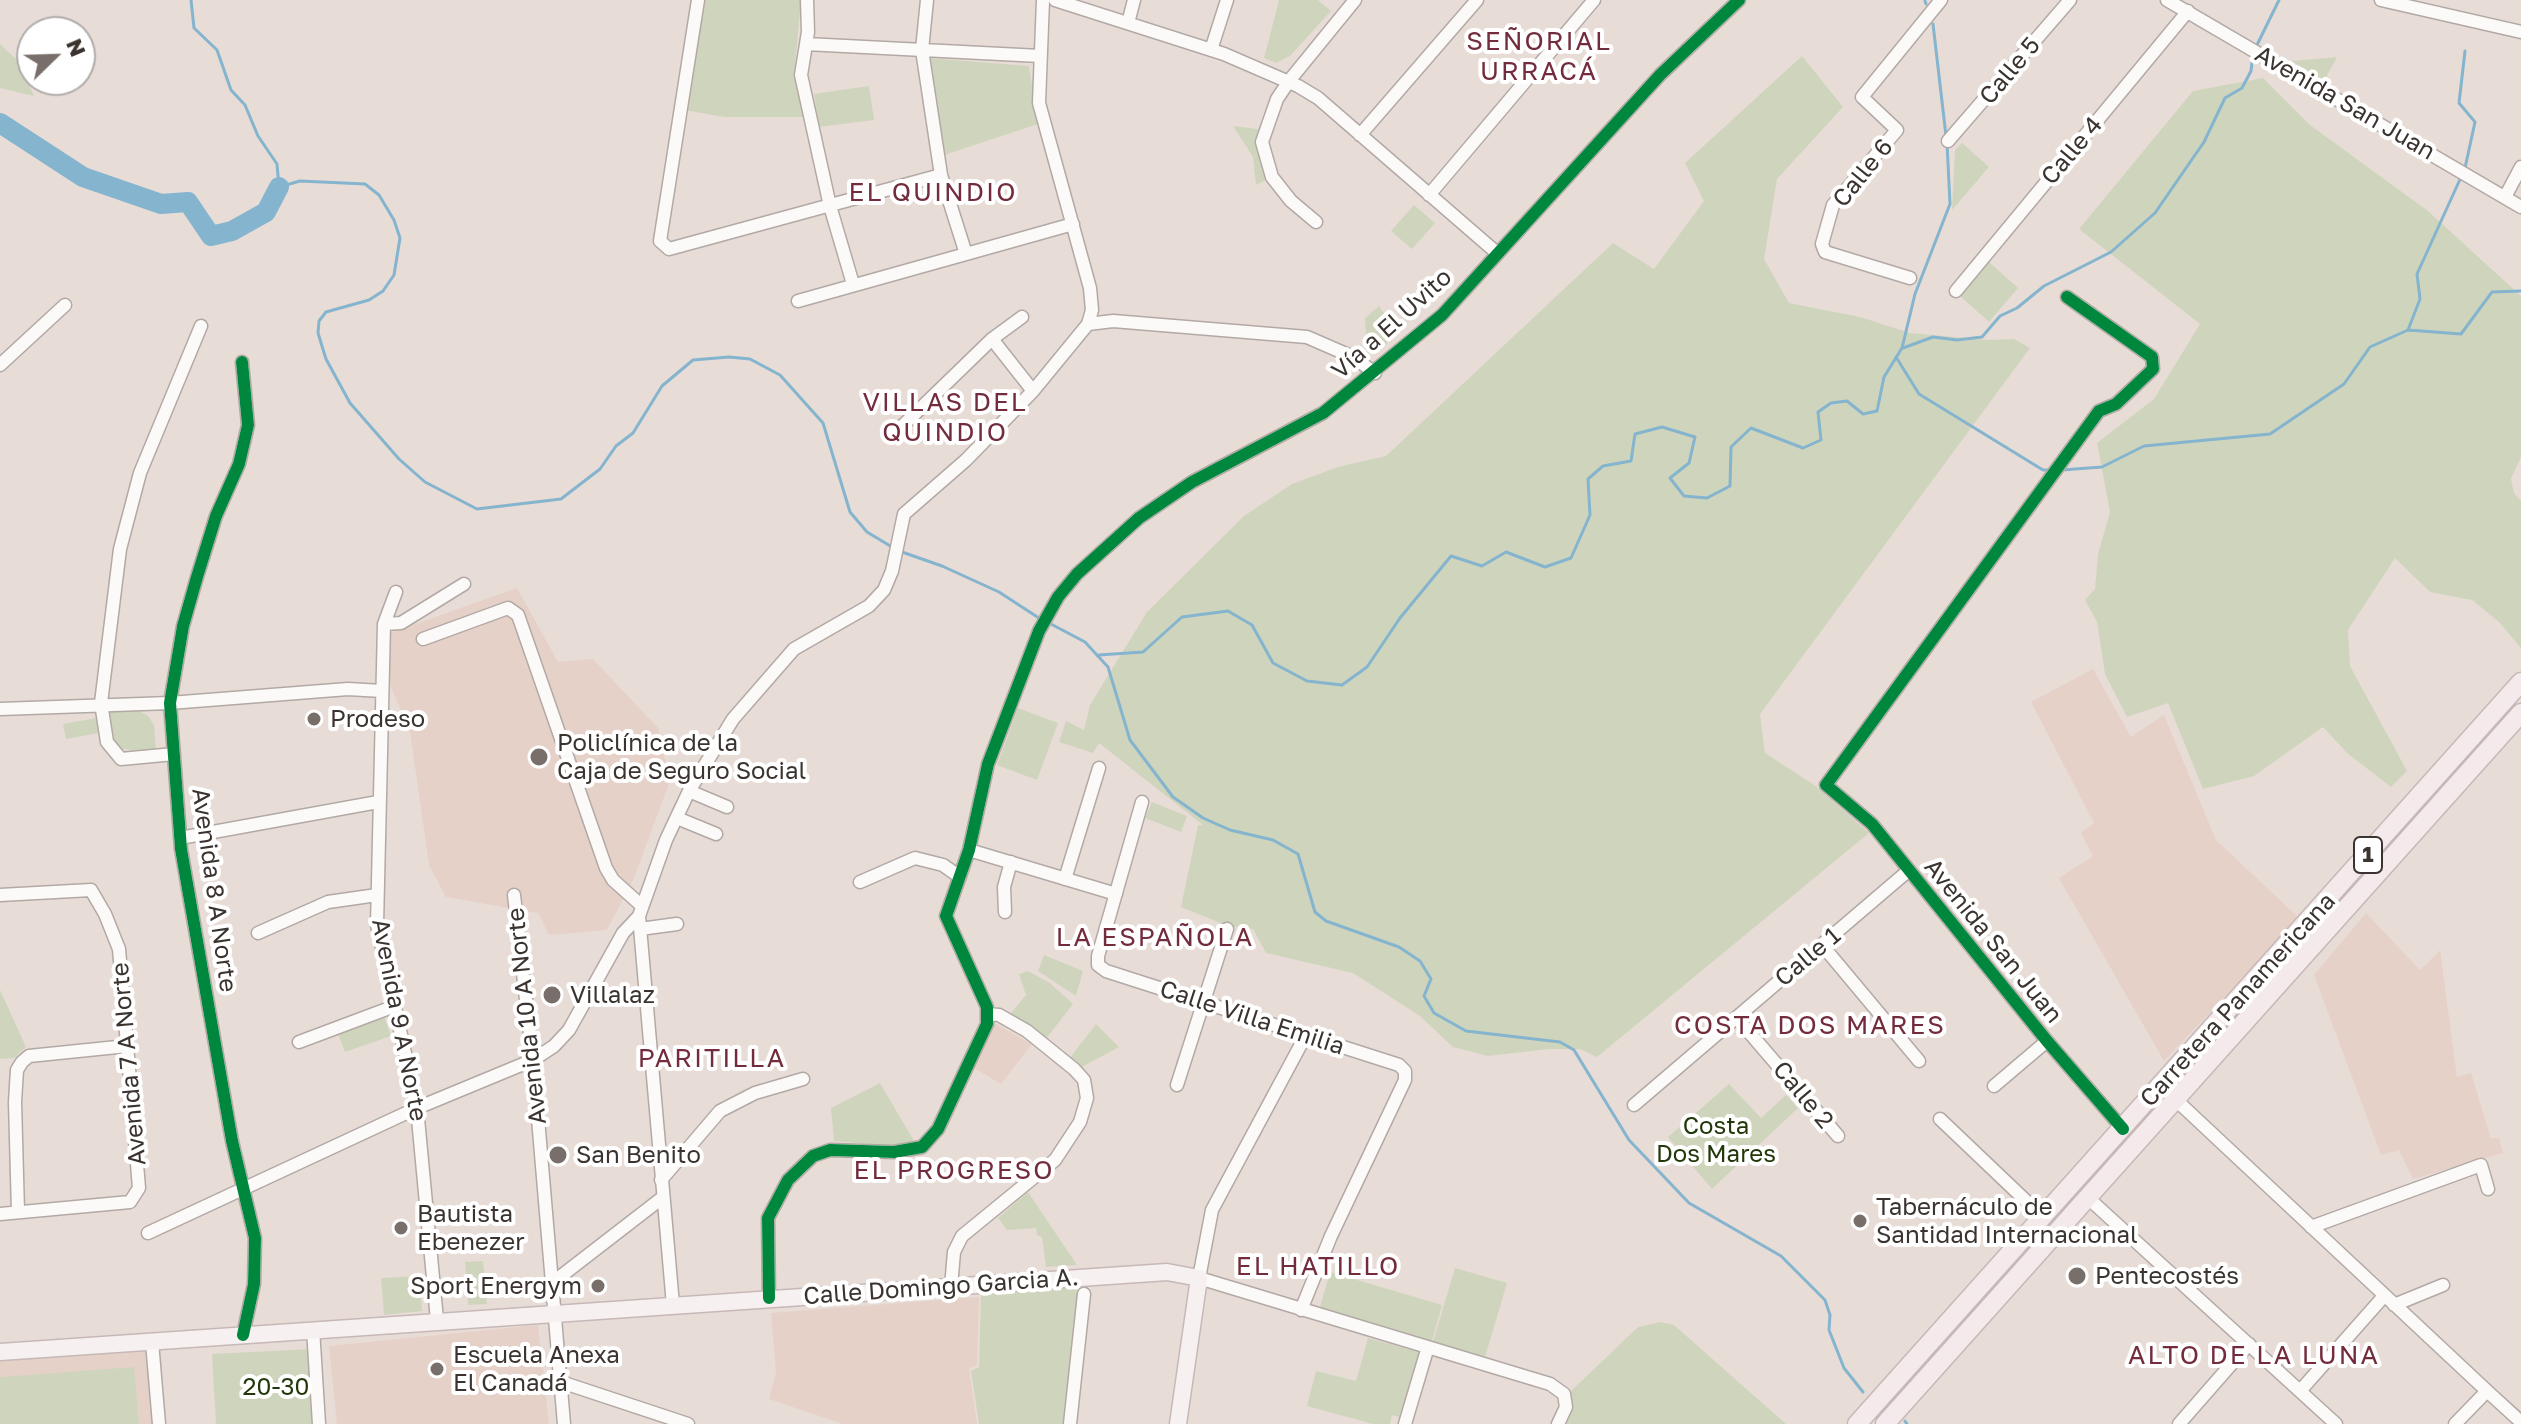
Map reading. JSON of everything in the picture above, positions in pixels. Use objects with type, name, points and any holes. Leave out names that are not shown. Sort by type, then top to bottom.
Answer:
[{"type":"highway","name":"Carretera Panamericana","points":[[1857,1424],[2521,682]]},
{"type":"highway","name":"Carretera Panamericana","points":[[1885,1424],[2521,713]]},
{"type":"highway","points":[[2005,1262],[2033,1243],[2070,1202],[2087,1197],[2089,1180],[2118,1134]]},
{"type":"main road","name":"Calle Domingo Garcia A.","points":[[0,1352],[1167,1272],[1199,1278]]},
{"type":"main road","points":[[1178,1424],[1199,1278]]},
{"type":"street","points":[[698,0],[660,241],[669,249],[941,175]]},
{"type":"street","points":[[807,0],[806,44],[801,75],[830,206],[853,284]]},
{"type":"street","points":[[927,0],[922,50],[941,175],[966,254]]},
{"type":"street","points":[[673,1305],[640,917],[689,791],[733,719],[794,649],[869,606],[884,590],[892,571],[904,514],[966,460],[1033,391],[1088,324],[1092,310],[1090,288],[1039,103],[1043,0]]},
{"type":"street","points":[[1055,0],[1211,50],[1289,81],[1318,98],[1497,253]]},
{"type":"street","points":[[1128,23],[1134,0]]},
{"type":"street","points":[[1211,50],[1227,0]]},
{"type":"street","points":[[1316,222],[1291,201],[1272,177],[1262,142],[1277,99],[1355,0]]},
{"type":"street","points":[[1360,135],[1477,0]]},
{"type":"street","points":[[1429,195],[1594,0]]},
{"type":"street","name":"Vía a El Uvito","points":[[988,1014],[946,916],[969,850],[988,764],[1039,631],[1058,597],[1077,574],[1139,518],[1192,482],[1323,413],[1442,315],[1660,75],[1739,0]]},
{"type":"street","name":"Calle 6","points":[[1910,278],[1825,252],[1822,244],[1833,205],[1897,130],[1862,97],[1941,0]]},
{"type":"street","name":"Calle 5","points":[[1948,141],[2070,0]]},
{"type":"street","name":"Avenida San Juan","points":[[2167,0],[2521,207]]},
{"type":"street","points":[[2381,0],[2521,32]]},
{"type":"street","name":"Calle 4","points":[[1956,291],[2188,11]]},
{"type":"street","points":[[806,44],[1040,56]]},
{"type":"street","points":[[2505,197],[2521,167]]},
{"type":"street","points":[[798,301],[1073,224]]},
{"type":"street","name":"Avenida San Juan","points":[[2067,297],[2152,357],[2153,369],[2116,404],[2099,411],[1826,785],[1872,824],[2118,1134]]},
{"type":"street","points":[[0,365],[65,305]]},
{"type":"street","points":[[892,436],[992,339],[1022,317]]},
{"type":"street","points":[[1088,324],[1113,321],[1307,337],[1353,357],[1375,373]]},
{"type":"street","points":[[174,754],[121,759],[107,742],[101,703],[120,549],[140,473],[201,326]]},
{"type":"street","points":[[992,339],[1033,391]]},
{"type":"street","name":"Avenida 8 A Norte","points":[[242,362],[248,425],[239,464],[216,516],[183,626],[170,703],[180,838],[232,1141],[246,1189],[255,1257],[243,1335]]},
{"type":"street","points":[[384,624],[401,623],[464,584]]},
{"type":"street","name":"Avenida 9 A Norte","points":[[396,592],[384,624],[377,925],[417,1108],[437,1320]]},
{"type":"street","points":[[423,639],[508,608],[513,610],[606,868],[640,917],[677,924]]},
{"type":"street","points":[[0,709],[101,703],[170,703],[348,689],[382,691]]},
{"type":"street","points":[[1065,879],[1099,768]]},
{"type":"street","points":[[689,791],[727,807]]},
{"type":"street","points":[[180,838],[378,802]]},
{"type":"street","points":[[969,850],[1116,894],[1142,802]]},
{"type":"street","points":[[677,818],[716,834]]},
{"type":"street","points":[[860,882],[915,858],[943,865],[960,877]]},
{"type":"street","points":[[1005,912],[1004,887],[1011,862]]},
{"type":"street","name":"Calle 1","points":[[1634,1105],[1908,871]]},
{"type":"street","name":"Avenida 7 A Norte","points":[[0,895],[91,890],[119,949],[137,1197],[130,1202],[18,1212]]},
{"type":"street","name":"Calle Villa Emilia","points":[[1116,894],[1098,965],[1106,971],[1399,1065],[1405,1071],[1405,1080],[1331,1236],[1301,1310]]},
{"type":"street","points":[[258,933],[328,902],[377,895]]},
{"type":"street","name":"Avenida 10 A Norte","points":[[514,895],[533,1060],[564,1424]]},
{"type":"street","points":[[148,1233],[417,1108],[533,1060],[554,1046],[569,1030],[623,933],[640,917]]},
{"type":"street","points":[[1177,1085],[1227,929]]},
{"type":"street","points":[[1822,945],[1919,1061]]},
{"type":"street","points":[[299,1042],[395,1006]]},
{"type":"street","points":[[769,1298],[768,1218],[788,1180],[813,1156],[830,1150],[894,1152],[922,1147],[938,1129],[988,1014],[999,1015],[1027,1031],[1074,1069],[1084,1080],[1087,1098],[1080,1122],[1055,1160],[962,1236],[954,1252],[951,1287]]},
{"type":"street","name":"Calle 2","points":[[1737,1018],[1838,1136]]},
{"type":"street","points":[[1199,1278],[1212,1210],[1306,1035]]},
{"type":"street","points":[[1994,1086],[2047,1041]]},
{"type":"street","points":[[0,1214],[18,1212],[15,1102],[17,1070],[22,1062],[29,1056],[127,1046]]},
{"type":"street","points":[[661,1180],[720,1111],[755,1093],[803,1079]]},
{"type":"street","points":[[2175,1099],[2521,1422]]},
{"type":"street","points":[[1940,1119],[2044,1218]]},
{"type":"street","points":[[2311,1227],[2481,1165],[2488,1189]]},
{"type":"street","points":[[2087,1197],[2336,1424]]},
{"type":"street","points":[[552,1283],[662,1198]]},
{"type":"street","name":"Calle Domingo Garcia A.","points":[[1199,1278],[1427,1350],[1550,1384],[1564,1394],[1566,1407],[1558,1424]]},
{"type":"street","points":[[2300,1391],[2389,1300],[2443,1285]]},
{"type":"street","points":[[1070,1424],[1084,1294]]},
{"type":"street","points":[[313,1329],[319,1424]]},
{"type":"street","points":[[152,1342],[159,1424]]},
{"type":"street","points":[[2179,1424],[2249,1344]]},
{"type":"street","points":[[1405,1424],[1427,1350]]},
{"type":"street","points":[[561,1382],[688,1424]]},
{"type":"street","points":[[2455,1424],[2487,1391]]},
{"type":"shaded area","name":"Policlínica de la Caja de Seguro Social","points":[[517,588],[558,662],[593,659],[658,728],[670,781],[634,878],[607,930],[549,935],[538,913],[446,897],[429,865],[410,732],[389,682],[387,634]]},
{"type":"shaded area","points":[[2093,669],[2131,737],[2164,715],[2216,840],[2299,918],[2164,1061],[2059,878],[2093,856],[2081,833],[2094,823],[2031,702]]},
{"type":"shaded area","points":[[2366,913],[2420,970],[2440,950],[2457,1077],[2471,1073],[2491,1138],[2499,1138],[2503,1153],[2413,1179],[2399,1150],[2381,1155],[2314,975]]},
{"type":"shaded area","points":[[992,1022],[1032,1044],[1001,1084],[972,1067]]},
{"type":"shaded area","points":[[979,1297],[977,1365],[969,1368],[977,1424],[843,1424],[769,1399],[776,1372],[771,1313]]},
{"type":"shaded area","name":"Escuela Anexa El Canadá","points":[[538,1325],[549,1424],[337,1424],[329,1346]]},
{"type":"shaded area","points":[[147,1350],[152,1424],[0,1424],[0,1360]]},
{"type":"green space","points":[[703,0],[801,0],[794,76],[804,117],[724,117],[684,110]]},
{"type":"green space","points":[[1279,0],[1318,0],[1331,11],[1290,56],[1276,63],[1264,58]]},
{"type":"green space","points":[[0,44],[16,59],[16,92],[0,88]]},
{"type":"green space","points":[[1802,56],[1843,107],[1777,179],[1764,259],[1789,303],[1860,317],[1910,333],[1988,340],[2014,339],[2030,348],[1760,714],[1765,753],[1814,785],[1869,833],[1597,1057],[1580,1049],[1488,1056],[1453,1047],[1420,1016],[1353,973],[1266,953],[1253,929],[1228,926],[1181,907],[1198,825],[1203,825],[1099,743],[1093,753],[1059,742],[1066,721],[1084,730],[1090,705],[1147,612],[1244,516],[1292,484],[1338,467],[1386,456],[1613,243],[1654,269],[1704,201],[1685,163]]},
{"type":"green space","points":[[2337,57],[2324,81],[2291,61]]},
{"type":"green space","points":[[929,58],[1029,66],[1038,124],[944,155]]},
{"type":"green space","points":[[2263,78],[2310,125],[2428,211],[2521,296],[2521,457],[2511,479],[2514,493],[2521,501],[2521,648],[2499,622],[2472,600],[2430,592],[2395,558],[2348,630],[2350,666],[2407,771],[2391,787],[2347,753],[2323,727],[2254,776],[2203,789],[2168,703],[2127,717],[2105,674],[2097,622],[2085,600],[2095,589],[2098,554],[2110,512],[2097,443],[2154,399],[2200,324],[2079,229],[2193,91]]},
{"type":"green space","points":[[869,86],[874,120],[819,127],[814,94]]},
{"type":"green space","points":[[1233,126],[1258,129],[1256,143],[1266,180],[1256,185],[1253,157]]},
{"type":"green space","points":[[1962,143],[1989,167],[1952,210],[1955,150]]},
{"type":"green space","points":[[1414,205],[1435,223],[1412,249],[1391,231]]},
{"type":"green space","points":[[1989,262],[2018,288],[1989,322],[1960,296]]},
{"type":"green space","points":[[1379,306],[1398,333],[1377,352],[1367,354],[1365,318]]},
{"type":"green space","points":[[1018,708],[1058,723],[1037,780],[997,765]]},
{"type":"green space","points":[[105,710],[137,710],[148,716],[154,725],[156,751],[118,749],[108,737]]},
{"type":"green space","points":[[96,718],[99,733],[66,739],[63,724]]},
{"type":"green space","points":[[1152,802],[1187,816],[1181,832],[1145,818]]},
{"type":"green space","name":"LA ESPAÑOLA","points":[[1044,955],[1083,971],[1076,996],[1038,971]]},
{"type":"green space","points":[[1028,971],[1050,983],[1073,1004],[1045,1040],[1010,1014],[1026,995],[1019,974]]},
{"type":"green space","points":[[0,990],[26,1047],[14,1058],[0,1059]]},
{"type":"green space","points":[[384,1016],[391,1036],[345,1052],[337,1032]]},
{"type":"green space","points":[[1096,1024],[1119,1047],[1080,1068],[1069,1059]]},
{"type":"green space","name":"EL PROGRESO","points":[[880,1083],[914,1141],[896,1146],[834,1141],[831,1108]]},
{"type":"green space","name":"Costa Dos Mares","points":[[1729,1084],[1761,1118],[1786,1095],[1798,1108],[1712,1189],[1668,1137]]},
{"type":"green space","points":[[1028,1192],[1077,1265],[1046,1267],[1042,1237],[1037,1235],[1036,1228],[1007,1230],[998,1218]]},
{"type":"green space","points":[[483,1261],[487,1304],[468,1305],[465,1262]]},
{"type":"green space","points":[[1455,1268],[1507,1283],[1483,1364],[1431,1349]]},
{"type":"green space","name":"EL HATILLO","points":[[1330,1272],[1442,1305],[1432,1341],[1320,1307]]},
{"type":"green space","points":[[419,1276],[422,1311],[384,1315],[381,1278]]},
{"type":"green space","points":[[1080,1287],[1065,1424],[979,1424],[971,1371],[979,1367],[981,1295]]},
{"type":"green space","points":[[1661,1322],[1674,1325],[1786,1424],[1564,1424],[1571,1408],[1571,1391],[1638,1327]]},
{"type":"green space","points":[[1368,1338],[1421,1353],[1403,1418],[1392,1415],[1390,1424],[1373,1424],[1307,1406],[1316,1371],[1356,1381]]},
{"type":"green space","name":"20-30","points":[[311,1349],[315,1424],[216,1424],[212,1354]]},
{"type":"green space","points":[[134,1367],[139,1424],[0,1424],[0,1377]]},
{"type":"waterway","points":[[191,0],[194,28],[217,50],[231,90],[245,105],[258,136],[277,164],[279,187],[300,181],[365,184],[379,195],[394,220],[400,238],[394,275],[383,291],[369,300],[326,312],[319,321],[318,333],[326,359],[350,403],[399,459],[425,482],[477,509],[561,499],[600,469],[616,446],[633,433],[662,386],[693,360],[750,359],[780,375],[823,423],[850,512],[867,532],[892,547]]},
{"type":"waterway","points":[[2256,47],[2279,0]]},
{"type":"waterway","points":[[1933,24],[1946,136]]},
{"type":"waterway","points":[[2465,51],[2459,103],[2475,122],[2465,168]]},
{"type":"waterway","points":[[1903,348],[1933,337],[1957,340],[1982,337],[2000,316],[2017,308],[2044,286],[2111,252],[2155,213],[2204,142],[2225,98],[2242,88],[2251,71],[2253,53]]},
{"type":"waterway","points":[[0,123],[83,177],[161,204],[188,202],[211,236],[232,231],[266,212],[279,187]]},
{"type":"waterway","points":[[1099,655],[1143,652],[1182,617],[1228,611],[1252,625],[1273,663],[1307,681],[1342,685],[1367,667],[1400,618],[1451,556],[1482,566],[1506,552],[1545,567],[1571,558],[1590,515],[1588,479],[1603,466],[1631,461],[1635,434],[1662,427],[1695,437],[1689,463],[1670,478],[1684,496],[1707,498],[1730,486],[1731,447],[1751,428],[1803,448],[1821,440],[1818,412],[1831,403],[1847,401],[1863,414],[1877,411],[1884,377],[1902,348],[1915,294],[1950,204],[1947,143]]},
{"type":"waterway","points":[[2408,330],[2420,299],[2417,274],[2462,175]]},
{"type":"waterway","points":[[2062,470],[2102,467],[2144,446],[2270,434],[2344,384],[2370,347],[2408,330],[2461,334],[2492,292],[2521,291]]},
{"type":"waterway","points":[[1896,357],[1919,394],[2043,470],[2050,470]]},
{"type":"waterway","points":[[902,552],[999,592],[1042,620]]},
{"type":"waterway","points":[[1049,623],[1085,642],[1108,667],[1130,740],[1173,797],[1203,818],[1230,830],[1273,840],[1298,854],[1315,912],[1326,921],[1399,947],[1420,961],[1431,979],[1424,996],[1434,1013],[1466,1031],[1560,1042],[1574,1050],[1629,1140],[1689,1203],[1781,1256],[1825,1300],[1830,1315],[1829,1330],[1844,1368],[1863,1392]]},
{"type":"cycle path","points":[[769,1298],[768,1218],[788,1180],[813,1156],[830,1150],[894,1152],[922,1147],[938,1129],[987,1024],[987,1007],[946,916],[969,850],[988,764],[1039,631],[1058,597],[1077,574],[1139,518],[1192,482],[1323,413],[1442,315],[1660,75],[1739,0]]},
{"type":"cycle path","points":[[2067,297],[2152,357],[2153,369],[2116,404],[2099,411],[1826,785],[1872,824],[2047,1041],[2123,1129]]},
{"type":"cycle path","points":[[242,362],[248,425],[239,464],[216,516],[183,626],[170,703],[181,849],[232,1141],[255,1238],[254,1284],[243,1335]]},
{"type":"place","name":"Prodeso","points":[[314,719]]},
{"type":"place","name":"Policlínica de la Caja de Seguro Social","points":[[539,757]]},
{"type":"place","name":"Villalaz","points":[[552,995]]},
{"type":"place","name":"San Benito","points":[[558,1155]]},
{"type":"place","name":"Tabernáculo de Santidad Internacional","points":[[1860,1221]]},
{"type":"place","name":"Bautista Ebenezer","points":[[401,1228]]},
{"type":"place","name":"Pentecostés","points":[[2077,1276]]},
{"type":"place","name":"Sport Energym","points":[[598,1286]]},
{"type":"place","name":"Escuela Anexa El Canadá","points":[[437,1369]]},
{"type":"district","name":"SEÑORIAL URRACÁ","points":[[1539,57]]},
{"type":"district","name":"EL QUINDIO","points":[[933,193]]},
{"type":"district","name":"VILLAS DEL QUINDIO","points":[[945,418]]},
{"type":"district","name":"LA ESPAÑOLA","points":[[1155,938]]},
{"type":"district","name":"COSTA DOS MARES","points":[[1810,1026]]},
{"type":"district","name":"PARITILLA","points":[[712,1059]]},
{"type":"district","name":"EL PROGRESO","points":[[954,1171]]},
{"type":"district","name":"EL HATILLO","points":[[1318,1267]]},
{"type":"district","name":"ALTO DE LA LUNA","points":[[2254,1356]]}]
